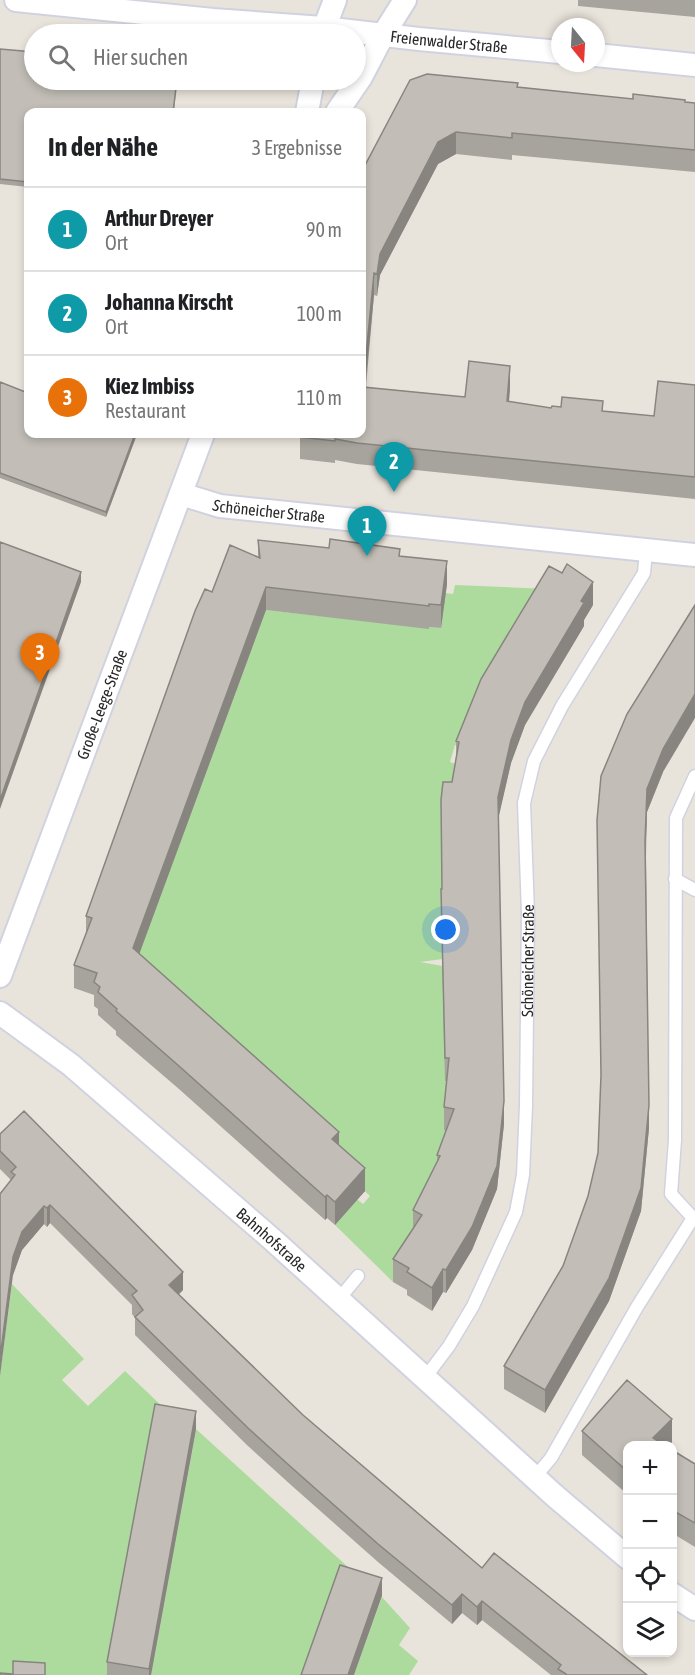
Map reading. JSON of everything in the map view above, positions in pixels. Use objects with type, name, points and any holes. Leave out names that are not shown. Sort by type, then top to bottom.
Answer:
[{"type":"street","name":"Freienwalder Straße","points":[[16,0],[214,10],[287,24]]},
{"type":"street","points":[[326,24],[335,0]]},
{"type":"street","points":[[366,67],[405,0]]},
{"type":"street","name":"Freienwalder Straße","points":[[366,34],[551,50]]},
{"type":"street","points":[[605,56],[695,65]]},
{"type":"street","points":[[308,108],[311,90]]},
{"type":"street","points":[[340,108],[352,90]]},
{"type":"street","name":"Große-Leege-Straße","points":[[0,976],[202,438]]},
{"type":"street","name":"Schöneicher Straße","points":[[181,494],[220,506],[695,555]]},
{"type":"street","name":"Bahnhofstraße","points":[[0,1013],[71,1065],[339,1299],[535,1478],[623,1555]]},
{"type":"street","points":[[677,1597],[695,1609]]},
{"type":"lane","name":"Schöneicher Straße","points":[[425,1378],[449,1347],[473,1306],[516,1212],[523,1175],[528,912],[524,803],[534,761],[562,706],[644,573],[646,550]]},
{"type":"lane","points":[[535,1478],[551,1458],[637,1307],[694,1217],[671,1194],[675,1140],[676,818],[695,776]]},
{"type":"lane","points":[[675,879],[695,890]]},
{"type":"lane","points":[[339,1299],[358,1276]]},
{"type":"green space","points":[[455,585],[549,589],[463,747],[455,745],[450,762],[459,765],[442,863],[443,959],[420,962],[443,966],[454,1080],[444,1130],[454,1132],[393,1282],[335,1225],[357,1199],[363,1204],[370,1196],[129,980],[266,610],[441,628],[445,593],[453,594]]},
{"type":"green space","points":[[12,1284],[84,1359],[62,1380],[88,1406],[125,1371],[165,1409],[108,1675],[0,1675],[0,1374]]},
{"type":"green space","points":[[196,1429],[359,1577],[308,1675],[151,1675]]},
{"type":"green space","points":[[382,1597],[410,1628],[399,1645],[418,1661],[409,1675],[354,1675]]},
{"type":"building","points":[[0,49],[24,51],[24,90],[176,90],[174,108],[24,108],[24,182],[0,179]]},
{"type":"building","points":[[427,74],[518,83],[517,87],[633,99],[633,94],[685,100],[685,102],[695,103],[695,150],[512,133],[512,138],[456,132],[438,142],[380,254],[377,274],[374,273],[366,356],[366,163],[410,80]]},
{"type":"building","points":[[469,361],[510,366],[507,401],[551,408],[552,406],[561,407],[562,397],[603,401],[602,411],[654,416],[658,381],[695,385],[695,477],[335,439],[335,441],[309,438],[366,438],[366,387],[465,397]]},
{"type":"building","points":[[0,382],[24,391],[24,438],[134,438],[106,512],[0,473]]},
{"type":"building","points":[[330,539],[400,549],[399,556],[447,561],[441,605],[429,604],[429,606],[266,587],[133,948],[339,1132],[332,1139],[365,1168],[335,1202],[327,1195],[325,1197],[116,1011],[117,1009],[98,992],[100,987],[94,982],[97,973],[74,965],[92,918],[86,916],[195,611],[205,589],[212,592],[230,545],[260,558],[258,540],[329,548]]},
{"type":"building","points":[[0,542],[81,572],[0,800]]},
{"type":"building","points":[[567,564],[593,582],[581,601],[584,603],[525,702],[511,740],[498,797],[504,1101],[497,1166],[472,1227],[446,1270],[443,1269],[432,1288],[407,1272],[409,1268],[393,1259],[422,1215],[413,1210],[440,1156],[437,1155],[454,1109],[444,1107],[449,1058],[445,1058],[441,889],[443,782],[452,782],[459,742],[456,741],[481,679],[549,566],[562,573]]},
{"type":"building","points":[[695,605],[695,694],[663,749],[647,789],[645,842],[649,1105],[641,1188],[609,1278],[545,1390],[504,1366],[563,1266],[588,1196],[598,1153],[601,1075],[597,820],[601,776],[627,714]]},
{"type":"building","points":[[24,1111],[183,1272],[169,1285],[303,1415],[482,1568],[494,1553],[647,1675],[566,1675],[558,1669],[561,1665],[482,1601],[477,1607],[462,1594],[452,1605],[378,1544],[248,1428],[135,1317],[143,1310],[132,1295],[137,1291],[50,1205],[47,1208],[44,1206],[22,1232],[13,1257],[0,1358],[0,1194],[15,1175],[11,1172],[16,1167],[0,1151],[0,1134]]},
{"type":"building","points":[[627,1380],[672,1419],[653,1438],[658,1441],[623,1441],[623,1467],[582,1431]]},
{"type":"building","points":[[155,1404],[196,1411],[149,1669],[107,1662]]},
{"type":"building","points":[[677,1453],[695,1464],[695,1523],[677,1513]]},
{"type":"building","points":[[340,1565],[382,1578],[348,1675],[301,1675]]},
{"type":"building","points":[[13,1661],[45,1663],[45,1675],[0,1675],[0,1673],[13,1674]]},
{"type":"place","name":"Johanna Kirscht","points":[[394,492]]},
{"type":"place","name":"Arthur Dreyer","points":[[367,556]]},
{"type":"place","name":"Kiez Imbiss","points":[[40,683]]}]
